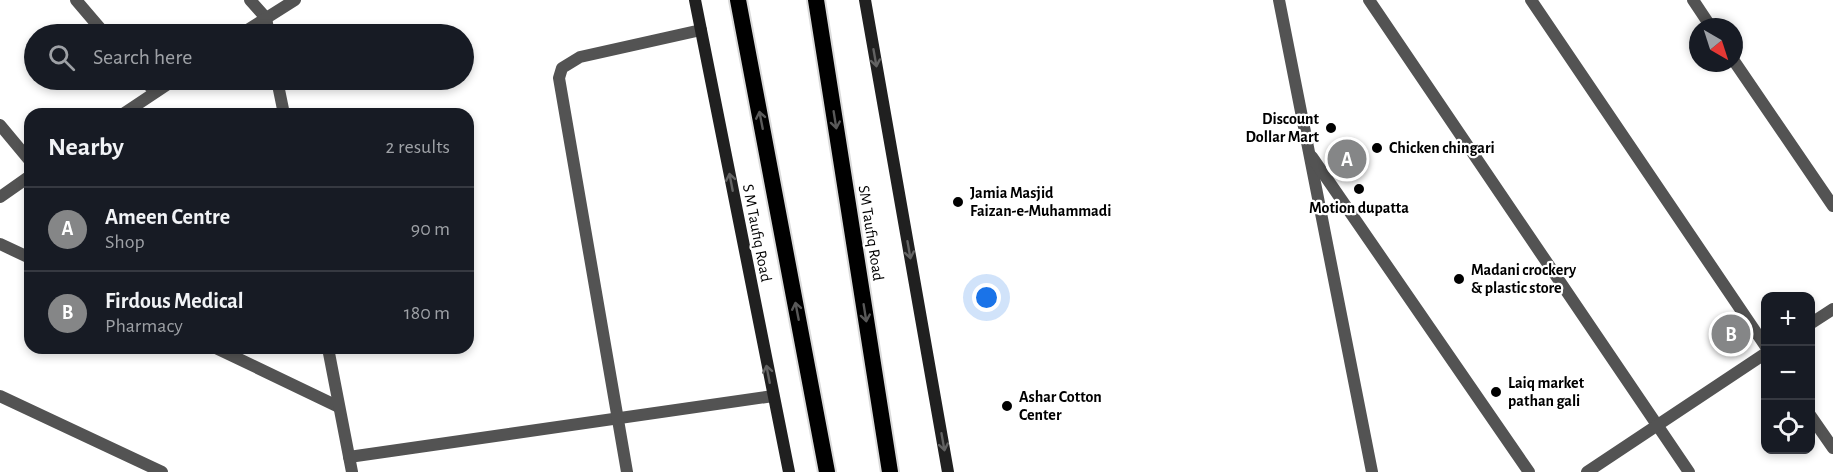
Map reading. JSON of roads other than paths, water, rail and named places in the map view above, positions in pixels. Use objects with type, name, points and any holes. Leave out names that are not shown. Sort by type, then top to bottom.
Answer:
[{"type":"highway","points":[[738,0],[827,472]]},
{"type":"highway","name":"SM Taufiq Road","points":[[816,0],[890,472]]},
{"type":"main road","name":"S M Taufiq Road","points":[[695,0],[789,472]]},
{"type":"main road","points":[[865,0],[948,472]]},
{"type":"street","points":[[76,0],[96,24]]},
{"type":"street","points":[[250,0],[266,18],[267,24]]},
{"type":"street","points":[[257,24],[295,0]]},
{"type":"street","points":[[1279,0],[1372,472]]},
{"type":"street","points":[[1369,0],[1689,472]]},
{"type":"street","points":[[1531,0],[1765,346]]},
{"type":"street","points":[[1693,0],[1705,18]]},
{"type":"street","points":[[627,472],[559,78],[562,68],[580,57],[701,30]]},
{"type":"street","points":[[1742,72],[1833,206]]},
{"type":"street","points":[[132,108],[158,90]]},
{"type":"street","points":[[279,90],[283,108]]},
{"type":"street","points":[[0,125],[24,154]]},
{"type":"street","points":[[1309,153],[1529,472]]},
{"type":"street","points":[[0,196],[24,180]]},
{"type":"street","points":[[0,244],[24,255]]},
{"type":"street","points":[[1815,321],[1833,309]]},
{"type":"street","points":[[229,354],[339,407]]},
{"type":"street","points":[[329,354],[352,472]]},
{"type":"street","points":[[1587,472],[1761,356]]},
{"type":"street","points":[[0,396],[162,472]]},
{"type":"street","points":[[349,457],[773,396]]},
{"type":"street","points":[[1815,421],[1833,448]]},
{"type":"place","name":"Discount Dollar Mart","points":[[1331,128]]},
{"type":"place","name":"Chicken chingari","points":[[1377,148]]},
{"type":"place","name":"Ameen Centre","points":[[1347,159]]},
{"type":"place","name":"Motion dupatta","points":[[1359,189]]},
{"type":"place","name":"Jamia Masjid Faizan-e-Muhammadi","points":[[958,202]]},
{"type":"place","name":"Madani crockery & plastic store","points":[[1459,279]]},
{"type":"place","name":"Firdous Medical","points":[[1731,334]]},
{"type":"place","name":"Laiq market pathan gali","points":[[1496,392]]},
{"type":"place","name":"Ashar Cotton Center","points":[[1007,406]]}]
